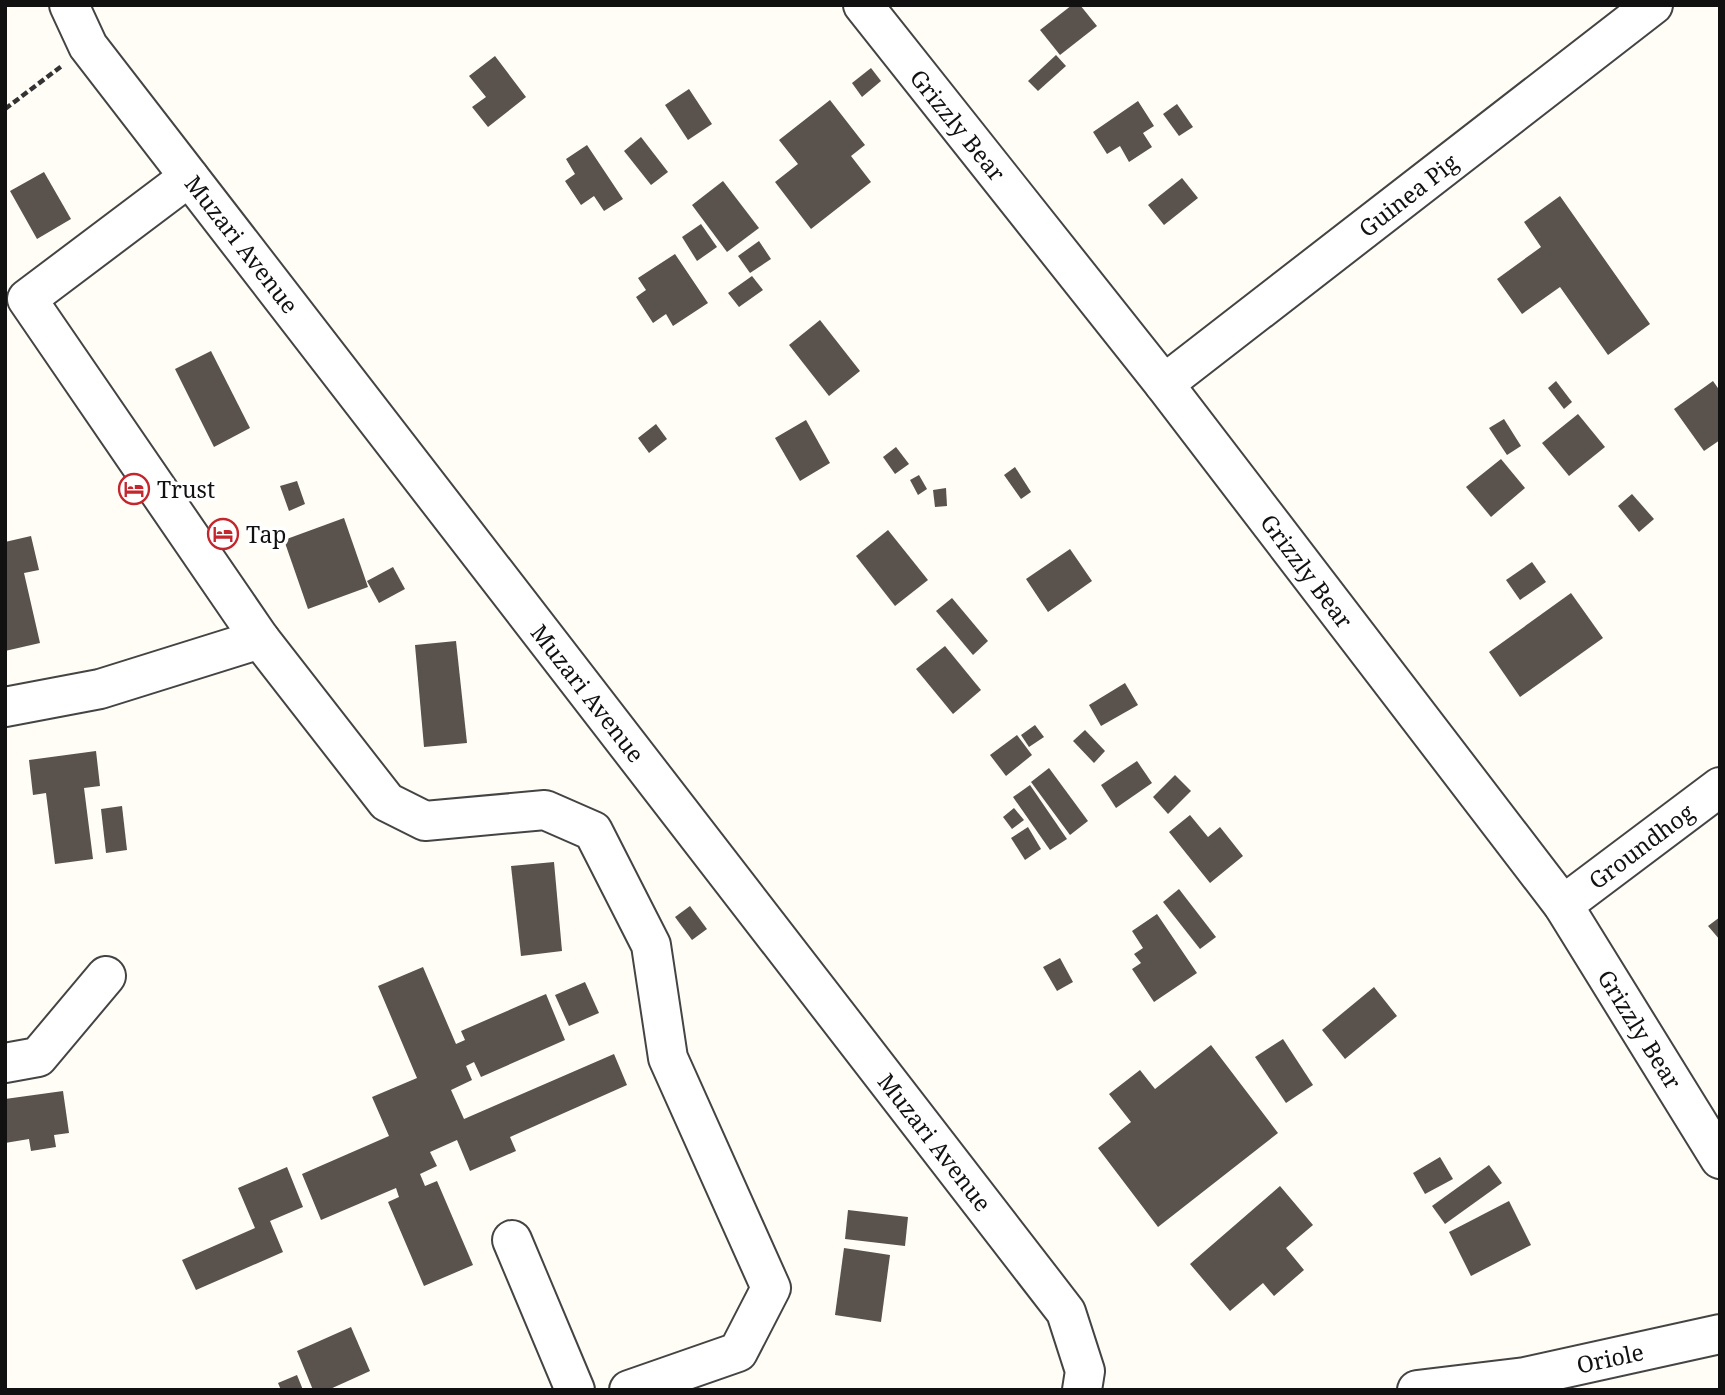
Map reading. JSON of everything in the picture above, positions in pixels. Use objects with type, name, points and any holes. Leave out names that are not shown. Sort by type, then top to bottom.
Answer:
[{"type":"street","name":"Muzari Avenue","points":[[69,5],[88,46],[1066,1312],[1085,1371],[1083,1390]]},
{"type":"street","name":"Grizzly Bear","points":[[863,5],[1164,384],[1563,905],[1720,1159]]},
{"type":"street","name":"Guinea Pig","points":[[1164,384],[1653,5]]},
{"type":"street","points":[[190,177],[27,299],[260,639],[387,802],[425,821],[545,810],[593,831],[651,946],[668,1058],[771,1288],[738,1352],[629,1390]]},
{"type":"street","points":[[5,707],[100,689],[260,639]]},
{"type":"street","name":"Groundhog","points":[[1563,905],[1720,787]]},
{"type":"street","points":[[5,1063],[38,1057],[106,976]]},
{"type":"street","points":[[512,1240],[575,1390]]},
{"type":"street","name":"Oriole","points":[[1417,1390],[1525,1377],[1720,1334]]},
{"type":"path","points":[[5,109],[88,46]]},
{"type":"building","points":[[1072,5],[1080,5],[1097,26],[1060,55],[1040,30]]},
{"type":"building","points":[[1056,55],[1066,66],[1038,91],[1028,81]]},
{"type":"building","points":[[495,56],[526,97],[488,127],[472,107],[486,97],[469,76]]},
{"type":"building","points":[[871,68],[881,81],[862,97],[852,83]]},
{"type":"building","points":[[689,89],[712,124],[688,140],[665,105]]},
{"type":"building","points":[[830,100],[865,145],[851,156],[871,182],[811,229],[775,182],[798,164],[779,140]]},
{"type":"building","points":[[1138,101],[1154,126],[1143,133],[1152,147],[1129,162],[1120,146],[1107,154],[1093,132]]},
{"type":"building","points":[[1177,104],[1193,127],[1179,136],[1163,114]]},
{"type":"building","points":[[641,137],[668,172],[651,185],[624,151]]},
{"type":"building","points":[[587,145],[623,199],[604,211],[594,196],[581,205],[565,181],[575,174],[566,159]]},
{"type":"building","points":[[44,172],[71,219],[37,239],[10,191]]},
{"type":"building","points":[[1182,178],[1198,198],[1164,225],[1148,205]]},
{"type":"building","points":[[723,181],[759,228],[727,252],[692,205]]},
{"type":"building","points":[[1560,196],[1650,324],[1608,355],[1560,287],[1522,314],[1497,279],[1541,247],[1524,222]]},
{"type":"building","points":[[701,224],[717,247],[697,261],[682,237]]},
{"type":"building","points":[[759,241],[771,259],[750,273],[738,256]]},
{"type":"building","points":[[675,254],[708,303],[673,326],[666,314],[653,323],[636,297],[646,290],[638,278]]},
{"type":"building","points":[[752,276],[763,290],[739,307],[728,293]]},
{"type":"building","points":[[820,320],[860,371],[829,396],[789,345]]},
{"type":"building","points":[[211,351],[250,428],[214,447],[175,369]]},
{"type":"building","points":[[1556,381],[1572,402],[1564,409],[1548,388]]},
{"type":"building","points":[[1713,381],[1720,391],[1720,440],[1704,451],[1674,409]]},
{"type":"building","points":[[1578,414],[1605,447],[1569,476],[1542,443]]},
{"type":"building","points":[[1504,419],[1521,446],[1507,455],[1489,428]]},
{"type":"building","points":[[806,420],[830,463],[800,481],[775,438]]},
{"type":"building","points":[[656,424],[667,439],[649,453],[638,438]]},
{"type":"building","points":[[896,447],[909,464],[895,474],[883,457]]},
{"type":"building","points":[[1501,459],[1525,488],[1491,517],[1466,487]]},
{"type":"building","points":[[1015,467],[1031,492],[1021,499],[1004,475]]},
{"type":"building","points":[[919,475],[927,489],[918,495],[910,480]]},
{"type":"building","points":[[297,481],[305,504],[289,511],[280,486]]},
{"type":"building","points":[[946,488],[947,506],[935,507],[933,490]]},
{"type":"building","points":[[1632,494],[1654,519],[1639,532],[1618,506]]},
{"type":"building","points":[[344,518],[368,587],[308,609],[284,540]]},
{"type":"building","points":[[888,530],[928,580],[895,606],[856,556]]},
{"type":"building","points":[[31,536],[39,570],[24,573],[40,643],[5,651],[5,542]]},
{"type":"building","points":[[1070,549],[1092,581],[1048,612],[1026,579]]},
{"type":"building","points":[[1532,562],[1546,582],[1520,600],[1506,580]]},
{"type":"building","points":[[393,567],[405,589],[379,603],[367,581]]},
{"type":"building","points":[[1571,593],[1603,638],[1520,697],[1489,652]]},
{"type":"building","points":[[952,598],[988,641],[973,655],[936,611]]},
{"type":"building","points":[[456,641],[467,743],[424,747],[415,645]]},
{"type":"building","points":[[945,646],[981,690],[953,714],[916,669]]},
{"type":"building","points":[[1125,683],[1138,705],[1101,726],[1089,705]]},
{"type":"building","points":[[1035,725],[1044,737],[1029,747],[1021,735]]},
{"type":"building","points":[[1085,730],[1105,751],[1094,763],[1073,741]]},
{"type":"building","points":[[1017,735],[1032,755],[1006,776],[990,755]]},
{"type":"building","points":[[96,751],[100,786],[84,788],[93,859],[55,864],[46,793],[33,795],[29,760]]},
{"type":"building","points":[[1137,761],[1152,783],[1116,808],[1101,785]]},
{"type":"building","points":[[1049,768],[1088,821],[1070,835],[1031,782]]},
{"type":"building","points":[[1175,775],[1191,791],[1168,814],[1153,797]]},
{"type":"building","points":[[1030,785],[1067,839],[1050,850],[1013,797]]},
{"type":"building","points":[[122,806],[127,850],[106,853],[101,809]]},
{"type":"building","points":[[1014,808],[1024,820],[1012,829],[1003,817]]},
{"type":"building","points":[[1190,815],[1208,837],[1220,827],[1243,856],[1210,883],[1169,832]]},
{"type":"building","points":[[1028,827],[1041,849],[1025,860],[1011,838]]},
{"type":"building","points":[[554,862],[562,951],[521,956],[511,866]]},
{"type":"building","points":[[1179,889],[1216,937],[1200,949],[1163,902]]},
{"type":"building","points":[[690,906],[707,929],[692,940],[675,917]]},
{"type":"building","points":[[1157,914],[1197,973],[1154,1002],[1132,969],[1141,963],[1134,954],[1143,948],[1132,931]]},
{"type":"building","points":[[1720,917],[1720,940],[1708,926]]},
{"type":"building","points":[[1060,958],[1073,982],[1057,991],[1043,967]]},
{"type":"building","points":[[423,967],[456,1044],[465,1040],[461,1031],[546,994],[565,1040],[481,1077],[474,1062],[466,1066],[472,1080],[451,1090],[464,1119],[614,1054],[627,1085],[510,1137],[516,1151],[470,1171],[457,1140],[430,1152],[437,1166],[420,1174],[425,1186],[437,1181],[473,1265],[424,1286],[388,1202],[399,1197],[396,1188],[321,1220],[302,1174],[389,1136],[372,1097],[417,1078],[378,986]]},
{"type":"building","points":[[585,982],[599,1013],[569,1026],[555,995]]},
{"type":"building","points":[[1374,987],[1397,1016],[1345,1059],[1322,1030]]},
{"type":"building","points":[[1283,1039],[1313,1085],[1286,1103],[1255,1057]]},
{"type":"building","points":[[1211,1045],[1278,1133],[1158,1227],[1098,1148],[1131,1122],[1109,1094],[1140,1070],[1155,1089]]},
{"type":"building","points":[[63,1091],[69,1133],[54,1135],[56,1147],[31,1151],[29,1139],[5,1143],[5,1099]]},
{"type":"building","points":[[1440,1157],[1453,1179],[1425,1194],[1413,1173]]},
{"type":"building","points":[[1489,1165],[1502,1183],[1445,1224],[1432,1206]]},
{"type":"building","points":[[287,1167],[303,1207],[270,1221],[283,1252],[196,1290],[182,1260],[255,1228],[238,1188]]},
{"type":"building","points":[[1280,1186],[1313,1225],[1286,1248],[1304,1270],[1274,1296],[1263,1283],[1230,1311],[1190,1264]]},
{"type":"building","points":[[1509,1201],[1531,1245],[1471,1276],[1449,1232]]},
{"type":"building","points":[[848,1210],[908,1217],[905,1246],[845,1239]]},
{"type":"building","points":[[844,1248],[890,1255],[881,1322],[835,1315]]},
{"type":"building","points":[[351,1327],[370,1371],[328,1390],[313,1390],[297,1351]]},
{"type":"building","points":[[297,1375],[303,1390],[281,1390],[278,1383]]},
{"type":"place","name":"Trust","points":[[134,489]]},
{"type":"place","name":"Tap","points":[[223,534]]}]
